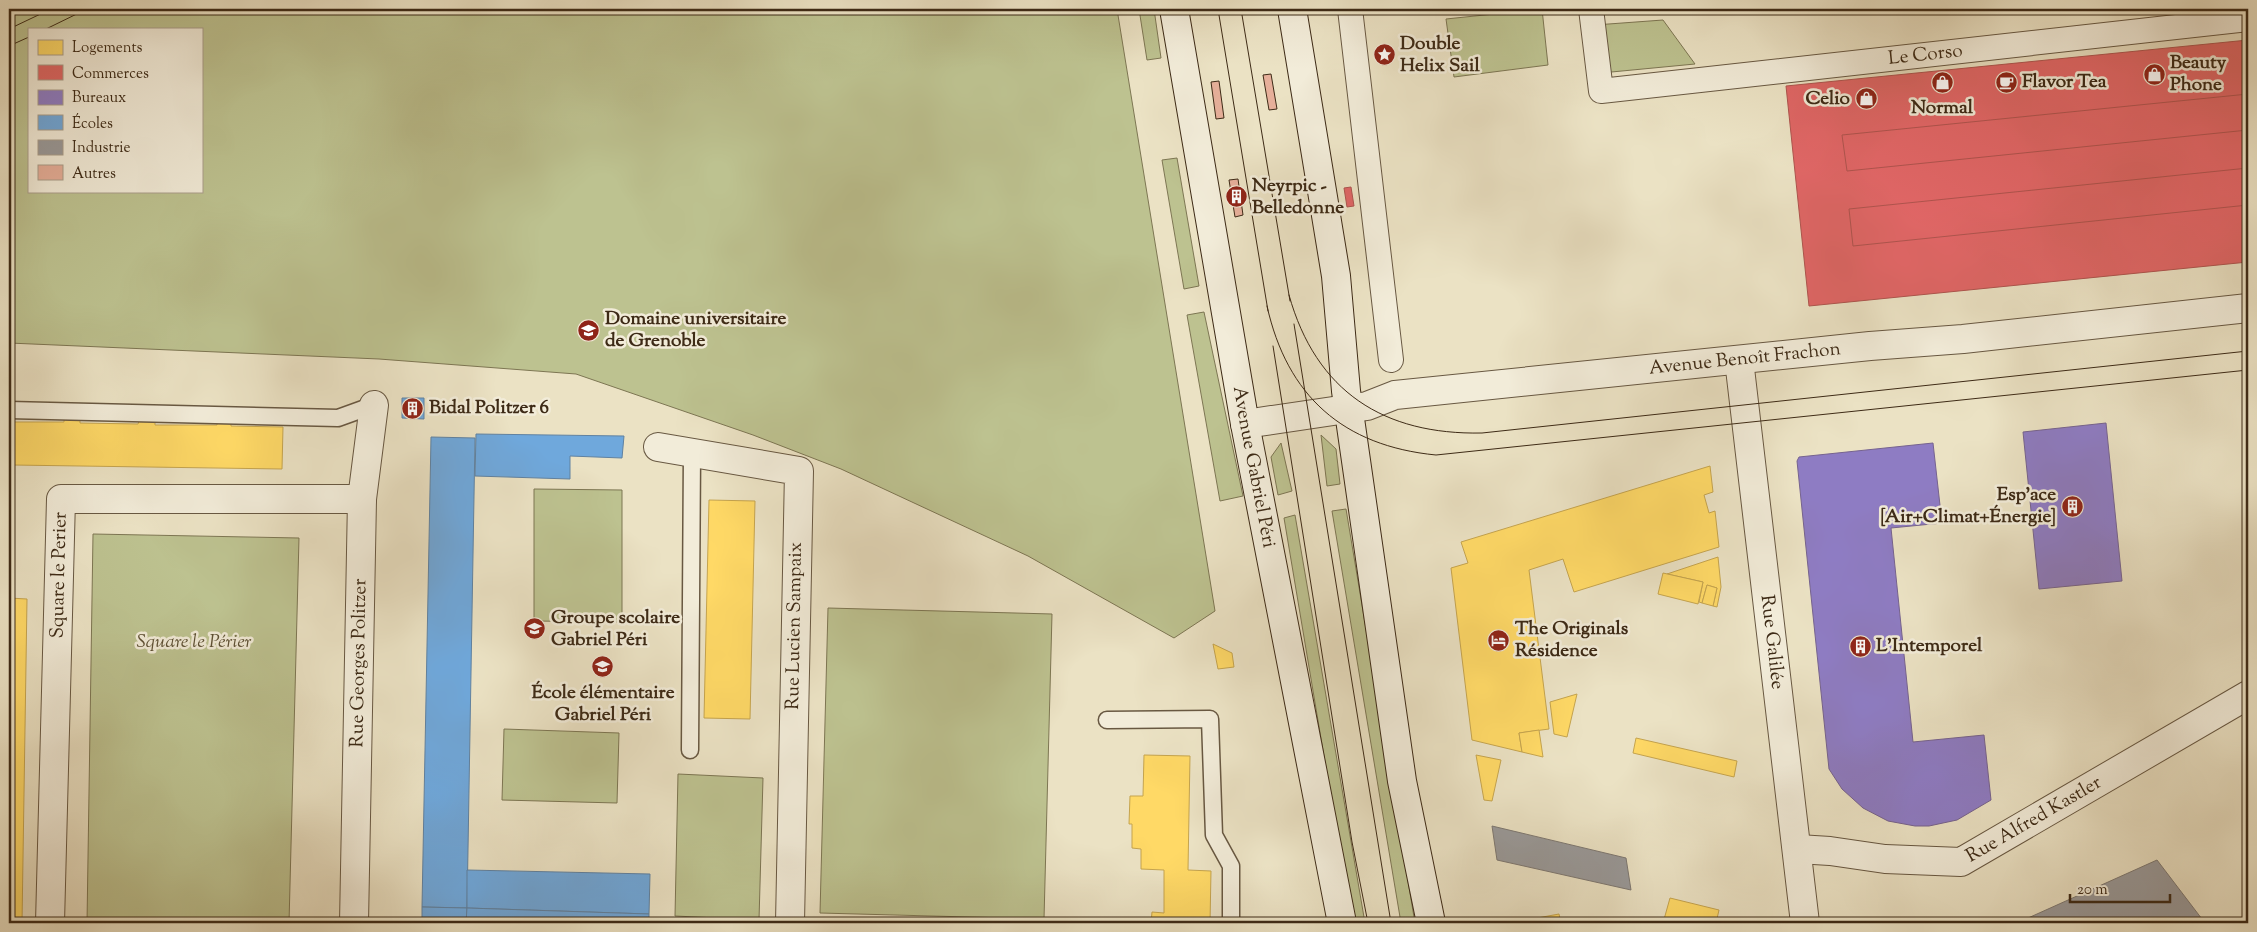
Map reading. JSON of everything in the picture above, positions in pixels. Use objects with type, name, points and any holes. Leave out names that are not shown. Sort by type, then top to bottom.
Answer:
[{"type":"street","name":"Avenue Gabriel Péri","points":[[1174,9],[1245,424],[1342,923]]},
{"type":"street","points":[[1292,9],[1336,276],[1348,408],[1402,781],[1431,923]]},
{"type":"street","points":[[1350,9],[1391,360]]},
{"type":"street","name":"Le Corso","points":[[1591,9],[1601,91],[2170,17],[2248,19]]},
{"type":"street","name":"Avenue Benoît Frachon","points":[[1245,424],[1367,406],[1395,396],[1963,339],[2248,308]]},
{"type":"street","name":"Rue Galilée","points":[[1739,360],[1798,849],[1805,923]]},
{"type":"street","name":"Rue Georges Politzer","points":[[354,923],[362,499],[374,405]]},
{"type":"street","name":"Rue Lucien Sampaix","points":[[658,447],[799,471],[790,923]]},
{"type":"street","name":"Square le Perier","points":[[50,923],[61,498],[362,499]]},
{"type":"street","name":"Rue Alfred Kastler","points":[[1798,849],[1830,851],[1885,859],[1961,862],[2248,695]]},
{"type":"lane","points":[[9,410],[338,418],[374,405]]},
{"type":"lane","points":[[690,750],[692,453]]},
{"type":"lane","points":[[1107,720],[1210,719],[1214,835],[1231,866],[1231,923]]},
{"type":"green space","name":"Domaine universitaire de Grenoble","points":[[9,9],[1117,9],[1215,611],[1174,638],[1028,556],[841,469],[753,435],[576,374],[379,359],[9,343]]},
{"type":"green space","points":[[1139,9],[1154,9],[1161,58],[1147,60]]},
{"type":"green space","points":[[1542,9],[1548,65],[1454,77],[1446,19]]},
{"type":"green space","points":[[1663,20],[1695,64],[1601,73],[1595,25]]},
{"type":"green space","points":[[1177,158],[1199,286],[1184,289],[1162,160]]},
{"type":"green space","points":[[1204,312],[1243,496],[1220,501],[1187,315]]},
{"type":"green space","points":[[1321,435],[1336,449],[1340,484],[1327,486]]},
{"type":"green space","points":[[1281,443],[1292,491],[1278,495],[1271,457]]},
{"type":"green space","points":[[534,489],[622,490],[622,622],[534,621]]},
{"type":"green space","points":[[1346,509],[1415,923],[1401,923],[1332,511]]},
{"type":"green space","points":[[1295,515],[1365,923],[1352,923],[1284,518]]},
{"type":"green space","name":"Square le Périer","points":[[93,534],[299,538],[289,923],[87,923]]},
{"type":"green space","points":[[828,608],[1052,614],[1044,919],[820,913]]},
{"type":"green space","points":[[504,729],[619,733],[617,803],[502,800]]},
{"type":"green space","points":[[678,774],[763,778],[759,920],[675,916]]},
{"type":"building: Logements","points":[[64,417],[80,417],[80,423],[138,424],[140,418],[155,418],[155,425],[217,425],[217,420],[231,420],[231,426],[283,427],[282,469],[13,465],[12,478],[9,478],[9,422],[64,422]]},
{"type":"building: Logements","name":"The Originals Résidence","points":[[1710,466],[1713,492],[1704,495],[1709,513],[1715,511],[1719,547],[1574,592],[1563,559],[1529,570],[1549,729],[1519,733],[1522,752],[1472,740],[1451,568],[1468,563],[1461,542]]},
{"type":"building: Logements","points":[[709,500],[755,501],[750,719],[704,718]]},
{"type":"building: Logements","points":[[1718,557],[1721,587],[1717,607],[1713,606],[1717,588],[1707,585],[1702,603],[1699,602],[1703,582],[1667,574]]},
{"type":"building: Logements","points":[[1663,573],[1703,582],[1698,604],[1658,594]]},
{"type":"building: Logements","points":[[1707,585],[1717,588],[1713,606],[1702,603]]},
{"type":"building: Logements","points":[[9,598],[27,599],[22,923],[9,923]]},
{"type":"building: Logements","points":[[1213,644],[1232,653],[1234,667],[1218,669]]},
{"type":"building: Logements","points":[[1577,694],[1567,737],[1554,734],[1550,702]]},
{"type":"building: Logements","points":[[1539,730],[1543,757],[1522,752],[1519,733]]},
{"type":"building: Logements","points":[[1636,738],[1737,761],[1734,777],[1633,753]]},
{"type":"building: Logements","points":[[1144,755],[1190,756],[1188,870],[1211,871],[1210,923],[1151,923],[1152,912],[1164,913],[1164,870],[1141,869],[1141,849],[1132,848],[1132,824],[1129,824],[1130,796],[1143,796]]},
{"type":"building: Logements","points":[[1476,755],[1501,760],[1492,801],[1484,800]]},
{"type":"building: Logements","points":[[1670,898],[1719,910],[1716,923],[1663,923]]},
{"type":"building: Logements","points":[[1559,914],[1561,923],[1510,923]]},
{"type":"building: Commerces","points":[[2248,40],[2248,262],[1809,306],[1786,86]]},
{"type":"building: Commerces","points":[[2248,94],[2248,130],[1847,171],[1842,135]]},
{"type":"building: Commerces","points":[[2248,168],[2248,205],[1853,246],[1849,209]]},
{"type":"building: Commerces","name":"Neyrpic - Belledonne","points":[[1351,187],[1354,206],[1347,207],[1344,188]]},
{"type":"building: Bureaux","name":"Esp'ace [Air+Climat+Énergie]","points":[[2106,423],[2122,581],[2039,589],[2023,432]]},
{"type":"building: Bureaux","name":"L'Intemporel","points":[[1933,443],[1942,523],[1891,528],[1913,742],[1984,735],[1991,800],[1957,820],[1929,826],[1915,826],[1888,821],[1863,808],[1842,789],[1829,769],[1797,461],[1799,457]]},
{"type":"building: Écoles","name":"Bidal Politzer 6","points":[[402,398],[424,398],[424,419],[402,418]]},
{"type":"building: Écoles","points":[[476,434],[624,436],[622,458],[570,456],[570,479],[475,476]]},
{"type":"building: Écoles","points":[[431,437],[475,438],[467,908],[422,907]]},
{"type":"building: Écoles","points":[[467,870],[650,874],[649,914],[467,908]]},
{"type":"building: Écoles","points":[[422,907],[467,908],[466,923],[422,923]]},
{"type":"building: Écoles","points":[[467,908],[649,914],[649,923],[466,923]]},
{"type":"building: Industrie","points":[[1492,826],[1626,858],[1631,890],[1497,860]]},
{"type":"building: Industrie","points":[[2157,860],[2205,923],[2017,923]]},
{"type":"building: Autres","points":[[1271,74],[1277,109],[1269,110],[1263,75]]},
{"type":"building: Autres","points":[[1219,81],[1224,118],[1216,119],[1211,82]]},
{"type":"building: Autres","name":"Neyrpic - Belledonne","points":[[1238,179],[1243,215],[1235,217],[1229,180]]},
{"type":"tram line","points":[[9,29],[51,9]]},
{"type":"tram line","points":[[48,28],[87,9]]},
{"type":"tram line","points":[[1218,9],[1268,311]]},
{"type":"tram line","points":[[1241,9],[1290,301]]},
{"type":"tram line","points":[[9,46],[28,37]]},
{"type":"tram line","points":[[1289,295],[1301,329],[1317,358],[1336,382],[1359,401],[1385,416],[1414,426],[1447,432],[1482,433],[2248,351]]},
{"type":"tram line","points":[[1267,306],[1276,338],[1289,366],[1305,390],[1324,411],[1347,428],[1373,441],[1403,450],[1436,455],[2248,370]]},
{"type":"tram line","points":[[1294,324],[1391,923]]},
{"type":"tram line","points":[[1273,346],[1352,842],[1368,923]]},
{"type":"place","name":"Double Helix Sail","points":[[1384,55]]},
{"type":"place","name":"Beauty Phone","points":[[2154,74]]},
{"type":"place","name":"Normal","points":[[1942,82]]},
{"type":"place","name":"Flavor Tea","points":[[2006,82]]},
{"type":"place","name":"Celio","points":[[1866,99]]},
{"type":"place","name":"Neyrpic - Belledonne","points":[[1236,197]]},
{"type":"place","name":"Domaine universitaire de Grenoble","points":[[589,330]]},
{"type":"place","name":"Bidal Politzer 6","points":[[413,408]]},
{"type":"place","name":"Esp'ace [Air+Climat+Énergie]","points":[[2072,506]]},
{"type":"place","name":"Groupe scolaire Gabriel Péri","points":[[535,629]]},
{"type":"place","name":"The Originals Résidence","points":[[1499,640]]},
{"type":"place","name":"L'Intemporel","points":[[1860,646]]},
{"type":"place","name":"École élémentaire Gabriel Péri","points":[[603,667]]}]
